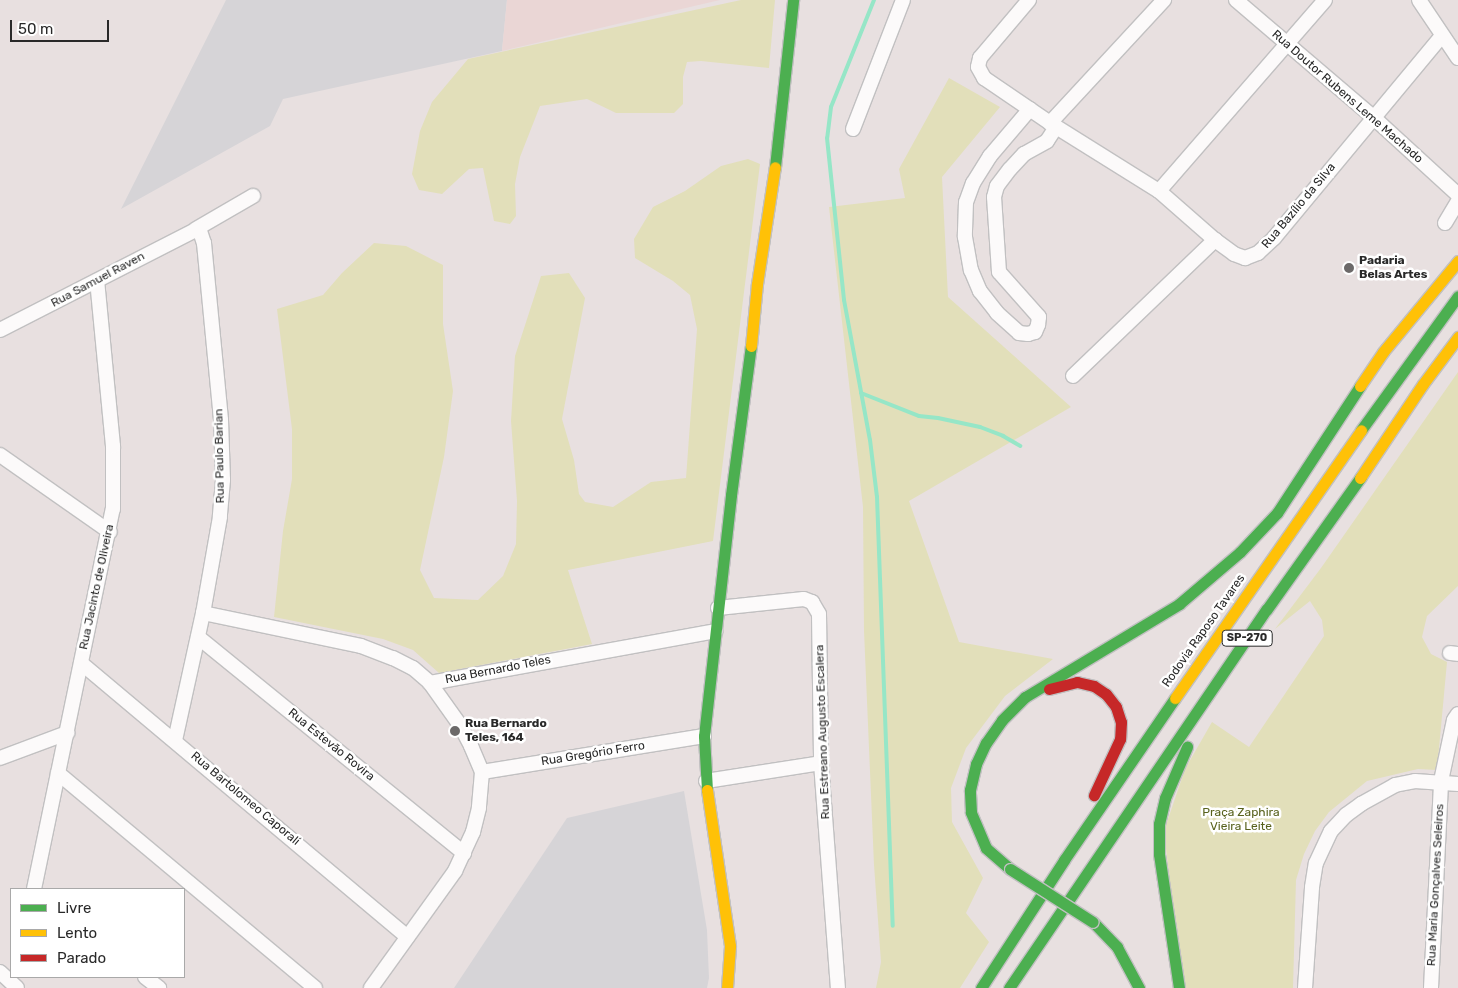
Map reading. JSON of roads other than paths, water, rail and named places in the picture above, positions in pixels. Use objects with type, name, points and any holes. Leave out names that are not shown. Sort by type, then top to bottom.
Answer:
[{"type":"main road","points":[[727,988],[730,946],[706,781],[704,736],[757,284],[777,152],[792,0]]},
{"type":"main road","points":[[1236,608],[1277,513],[1383,352],[1458,261]]},
{"type":"main road","name":"Rodovia Raposo Tavares","points":[[981,988],[1064,860],[1236,608],[1387,392],[1458,296]]},
{"type":"main road","name":"SP-270","points":[[1009,988],[1230,664],[1327,527],[1422,384],[1458,337]]},
{"type":"main road","points":[[1139,988],[1117,947],[1093,922],[1010,869],[986,848],[971,812],[970,790],[976,764],[986,743],[1002,720],[1025,697],[1136,632],[1178,604],[1240,552],[1277,513]]},
{"type":"main road","points":[[1180,988],[1158,854],[1159,824],[1164,798],[1180,761],[1230,664]]},
{"type":"main road","points":[[1025,697],[1077,682],[1094,686],[1106,694],[1116,707],[1121,722],[1120,739],[1064,860]]},
{"type":"main road","points":[[1023,988],[1040,940]]},
{"type":"main road","points":[[1130,971],[1134,988]]},
{"type":"street","points":[[853,129],[903,0]]},
{"type":"street","name":"Rua Bazílio da Silva","points":[[1029,0],[980,58],[978,67],[984,78],[1053,125],[1160,191],[1215,240],[1234,254],[1245,258],[1258,253],[1274,238],[1442,36]]},
{"type":"street","points":[[1030,109],[990,156],[973,183],[966,202],[966,237],[971,270],[980,291],[997,313],[1019,333],[1028,334],[1035,332],[1039,316],[999,272],[994,197],[998,186],[1024,154],[1047,141],[1053,125],[1164,0]]},
{"type":"street","name":"Rua Doutor Rubens Leme Machado","points":[[1236,0],[1373,117],[1458,195]]},
{"type":"street","points":[[1160,191],[1325,0]]},
{"type":"street","points":[[1419,0],[1458,58]]},
{"type":"street","name":"Rua Samuel Raven","points":[[0,330],[198,228],[253,196]]},
{"type":"street","points":[[1444,223],[1458,201]]},
{"type":"street","name":"Rua Paulo Barian","points":[[175,740],[203,613],[220,517],[223,480],[220,420],[204,243],[198,228]]},
{"type":"street","points":[[1073,376],[1215,240]]},
{"type":"street","name":"Rua Jacinto de Oliveira","points":[[37,887],[58,773],[110,532],[114,486],[113,446],[97,281]]},
{"type":"street","points":[[0,455],[110,532]]},
{"type":"street","name":"Rua Estreano Augusto Escalera","points":[[718,608],[804,598],[816,607],[819,614],[821,762],[838,988]]},
{"type":"street","name":"Rua Bernardo Teles","points":[[203,613],[361,646],[413,668],[430,683],[715,631]]},
{"type":"street","name":"Rua Estevão Rovira","points":[[198,637],[464,853]]},
{"type":"street","name":"Rua Bartolomeo Caporali","points":[[81,663],[175,740],[407,937]]},
{"type":"street","points":[[370,988],[455,871],[473,832],[479,808],[482,772],[460,726],[430,683]]},
{"type":"street","name":"Rua Maria Gonçalves Seleiros","points":[[1432,988],[1442,781],[1454,720],[1458,714]]},
{"type":"street","points":[[0,758],[67,733]]},
{"type":"street","name":"Rua Gregório Ferro","points":[[482,772],[704,736]]},
{"type":"street","points":[[706,781],[821,762]]},
{"type":"street","points":[[58,773],[315,988]]},
{"type":"street","points":[[1305,988],[1312,887],[1316,863],[1331,831],[1346,815],[1361,804],[1396,785],[1415,781],[1442,781],[1458,784]]},
{"type":"street","points":[[0,972],[14,984]]},
{"type":"street","points":[[146,978],[159,988]]},
{"type":"waterway","points":[[874,0],[831,107],[827,138],[844,300],[870,440],[877,497],[893,926]]},
{"type":"waterway","points":[[861,393],[919,416],[980,427],[1003,436],[1020,446]]},
{"type":"place","name":"Padaria Belas Artes","points":[[1349,268]]},
{"type":"place","name":"Rua Bernardo Teles, 164","points":[[455,731]]},
{"type":"park label","name":"Praça Zaphira Vieira Leite","points":[[1241,820]]}]
